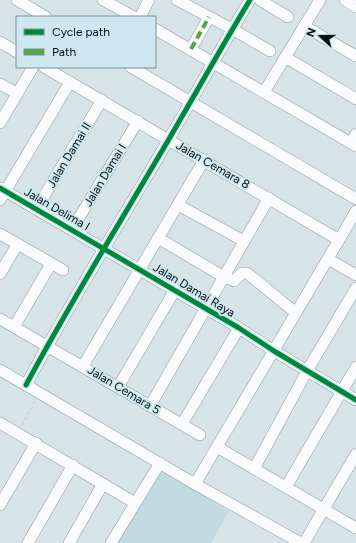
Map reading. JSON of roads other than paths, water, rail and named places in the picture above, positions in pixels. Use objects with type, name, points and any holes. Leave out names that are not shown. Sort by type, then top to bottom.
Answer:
[{"type":"street","points":[[17,0],[44,16]]},
{"type":"street","points":[[103,0],[132,16]]},
{"type":"street","points":[[141,16],[149,0]]},
{"type":"street","points":[[178,0],[270,51]]},
{"type":"street","points":[[26,385],[104,248],[250,0]]},
{"type":"street","points":[[260,0],[288,16]]},
{"type":"street","points":[[264,92],[320,0]]},
{"type":"street","points":[[191,49],[209,17]]},
{"type":"street","points":[[304,26],[356,56]]},
{"type":"street","points":[[156,30],[264,92],[354,141]]},
{"type":"street","points":[[0,42],[16,51]]},
{"type":"street","points":[[285,57],[356,100]]},
{"type":"street","points":[[0,123],[32,68]]},
{"type":"street","name":"Jalan Cemara 8","points":[[46,68],[339,240]]},
{"type":"street","points":[[133,68],[356,199]]},
{"type":"street","points":[[2,193],[70,82]]},
{"type":"street","points":[[0,84],[17,94]]},
{"type":"street","name":"Jalan Damai II","points":[[36,210],[102,100]]},
{"type":"street","name":"Jalan Damai I","points":[[72,230],[138,121]]},
{"type":"street","points":[[83,366],[204,160]]},
{"type":"street","name":"Jalan Delima I","points":[[2,193],[104,248]]},
{"type":"street","points":[[150,406],[269,198]]},
{"type":"street","points":[[178,205],[244,242]]},
{"type":"street","points":[[195,484],[356,211]]},
{"type":"street","points":[[0,234],[63,270]]},
{"type":"street","points":[[158,238],[224,277],[234,281],[242,273],[247,273],[287,304],[296,313]]},
{"type":"street","points":[[0,274],[17,245]]},
{"type":"street","name":"Jalan Damai Raya","points":[[104,248],[239,328],[274,351],[356,400]]},
{"type":"street","points":[[328,259],[356,275]]},
{"type":"street","points":[[14,327],[51,264]]},
{"type":"street","points":[[254,469],[356,288]]},
{"type":"street","points":[[118,387],[175,290]]},
{"type":"street","name":"Jalan Cemara 5","points":[[0,319],[200,435]]},
{"type":"street","points":[[182,424],[239,328]]},
{"type":"street","points":[[286,487],[356,366]]},
{"type":"street","points":[[0,370],[195,484],[302,543],[356,454]]},
{"type":"street","points":[[1,425],[36,443],[135,503]]},
{"type":"street","points":[[0,506],[36,443]]},
{"type":"street","points":[[217,447],[356,528]]},
{"type":"street","points":[[111,543],[160,463]]},
{"type":"street","points":[[28,543],[73,466]]},
{"type":"street","points":[[69,543],[103,484]]}]
